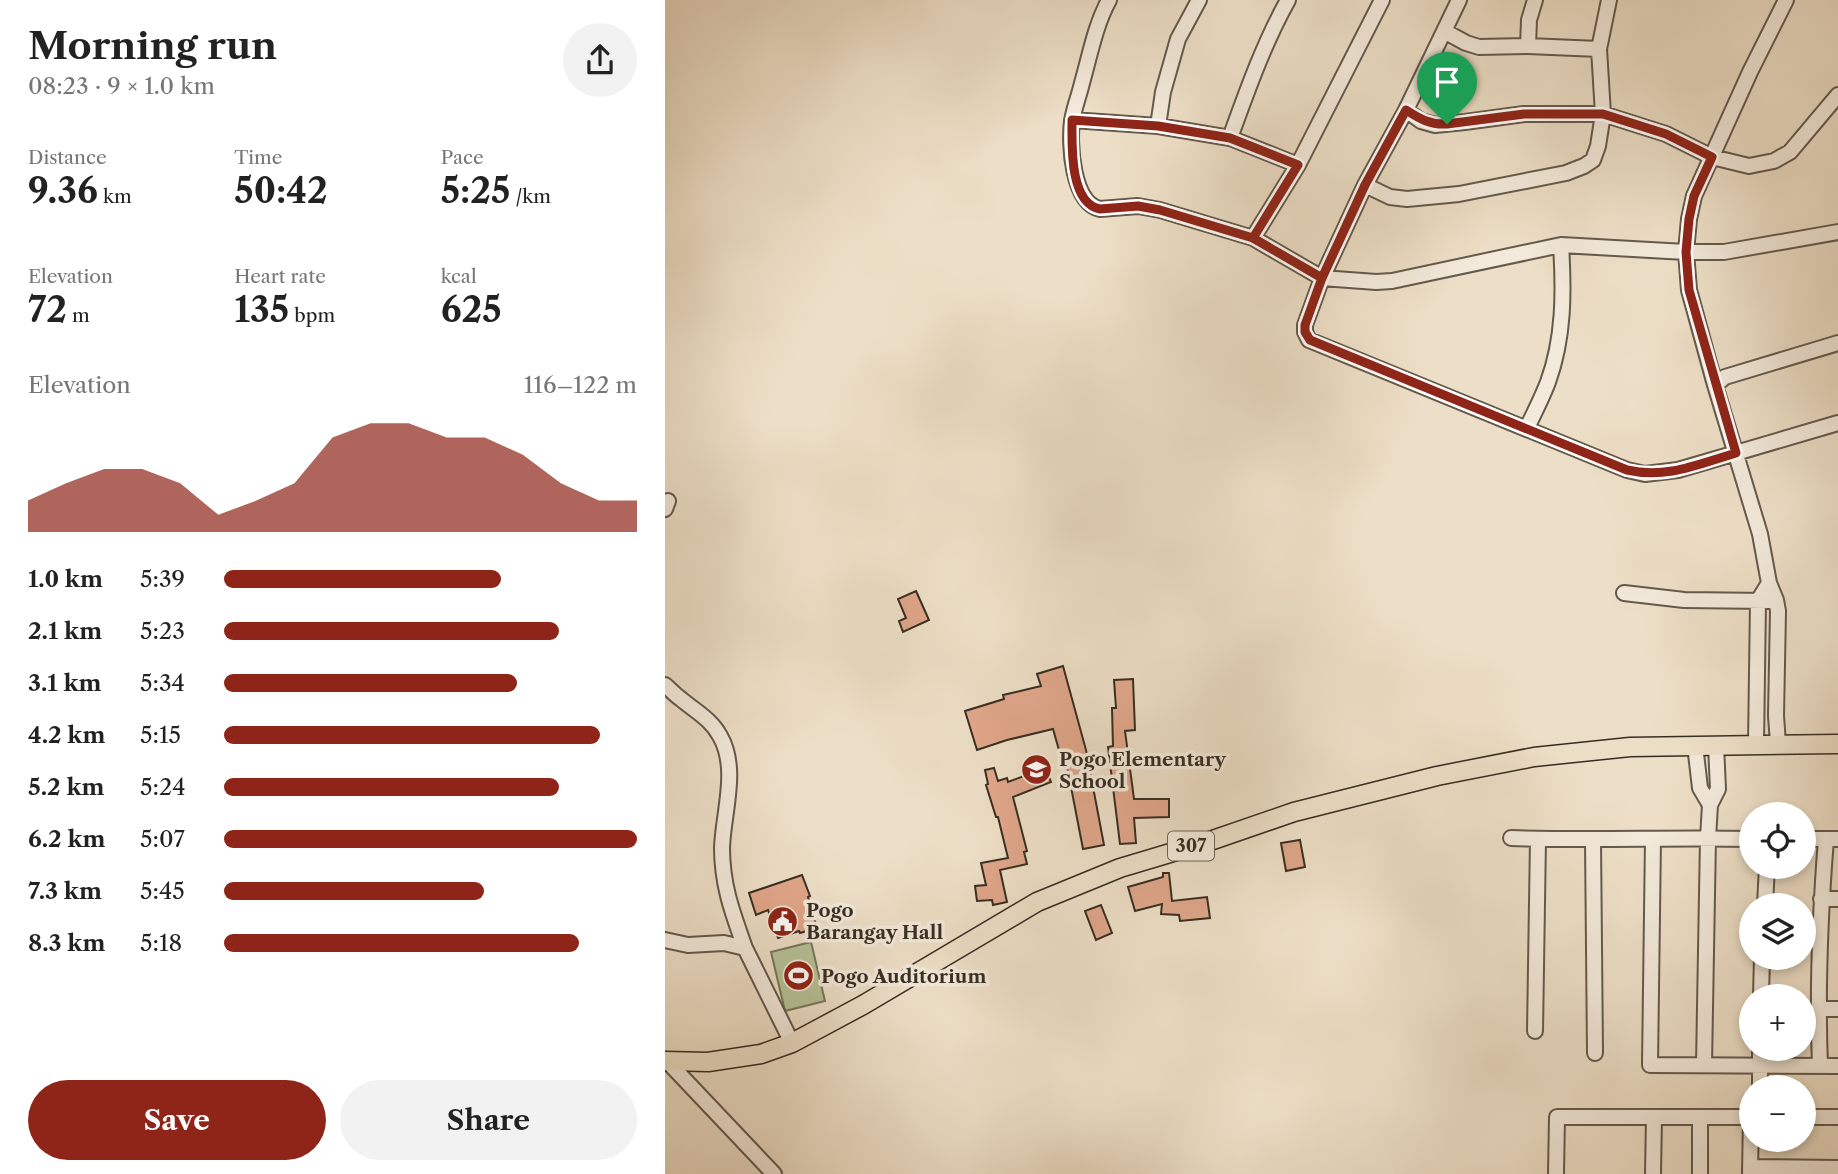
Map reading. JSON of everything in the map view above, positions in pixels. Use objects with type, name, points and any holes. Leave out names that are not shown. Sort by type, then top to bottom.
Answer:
[{"type":"main road","name":"307","points":[[666,1061],[708,1062],[761,1054],[792,1043],[863,1006],[1037,902],[1120,868],[1294,812],[1437,776],[1534,757],[1630,747],[1838,744]]},
{"type":"street","points":[[1109,0],[1099,19],[1072,120],[1075,173],[1080,190],[1094,208],[1138,206],[1160,210],[1253,238],[1322,278],[1376,282],[1392,281],[1561,245],[1724,252],[1838,232]]},
{"type":"street","points":[[1158,126],[1163,92],[1178,38],[1199,0]]},
{"type":"street","points":[[1230,138],[1247,91],[1289,0]]},
{"type":"street","points":[[1253,238],[1298,165],[1382,0]]},
{"type":"street","points":[[1459,0],[1406,110],[1365,185],[1322,278],[1305,325],[1305,332],[1310,340],[1627,470],[1645,474],[1678,470],[1838,423]]},
{"type":"street","points":[[1528,46],[1529,20],[1535,0]]},
{"type":"street","points":[[1365,185],[1390,197],[1407,199],[1459,194],[1566,173],[1593,160],[1603,114],[1599,49],[1609,0]]},
{"type":"street","points":[[1778,743],[1776,600],[1769,583],[1760,534],[1689,290],[1686,252],[1694,196],[1786,0]]},
{"type":"street","points":[[1444,31],[1479,47],[1599,49]]},
{"type":"street","points":[[1406,110],[1422,121],[1435,125],[1524,114],[1603,114],[1666,134],[1712,157],[1749,166],[1774,162],[1790,152],[1838,95]]},
{"type":"street","points":[[1072,120],[1158,126],[1230,138],[1298,165]]},
{"type":"street","points":[[1527,428],[1548,381],[1560,332],[1564,292],[1561,245]]},
{"type":"street","points":[[1716,385],[1725,377],[1838,343]]},
{"type":"street","points":[[1756,744],[1758,601],[1769,583]]},
{"type":"street","points":[[1624,593],[1684,600],[1776,600]]},
{"type":"street","points":[[665,684],[682,701],[703,715],[716,729],[724,745],[729,772],[722,849],[730,907],[745,948],[792,1043]]},
{"type":"street","points":[[1704,1065],[1708,838],[1710,805],[1718,789],[1716,745]]},
{"type":"street","points":[[1695,746],[1700,788],[1710,805]]},
{"type":"street","points":[[1511,838],[1739,839]]},
{"type":"street","points":[[1535,1031],[1538,839]]},
{"type":"street","points":[[1653,839],[1650,1065],[1838,1066]]},
{"type":"street","points":[[1820,1066],[1818,1009],[1821,899],[1832,839]]},
{"type":"street","points":[[1593,840],[1595,1053]]},
{"type":"street","points":[[1821,899],[1838,899]]},
{"type":"street","points":[[665,940],[688,945],[724,943],[745,948]]},
{"type":"street","points":[[1818,1009],[1838,1009]]},
{"type":"street","points":[[666,1061],[774,1174]]},
{"type":"street","points":[[1760,1061],[1760,1075]]},
{"type":"street","points":[[1556,1174],[1557,1117],[1739,1118]]},
{"type":"street","points":[[1653,1174],[1654,1117]]},
{"type":"street","points":[[1700,1117],[1700,1174]]},
{"type":"street","points":[[1816,1117],[1838,1117]]},
{"type":"street","points":[[1750,1152],[1750,1170],[1838,1168]]},
{"type":"green space","name":"Pogo Auditorium","points":[[811,942],[825,1001],[785,1011],[771,952]]},
{"type":"building","points":[[916,591],[929,620],[903,632],[899,621],[906,618],[898,599]]},
{"type":"building","points":[[1063,666],[1086,750],[1104,845],[1083,849],[1065,756],[1061,757],[1053,729],[977,750],[965,711],[1004,699],[1003,695],[1041,686],[1037,674]]},
{"type":"building","points":[[1133,679],[1135,730],[1125,731],[1134,799],[1169,799],[1169,817],[1134,818],[1136,843],[1120,844],[1108,747],[1113,746],[1112,708],[1116,708],[1114,680]]},
{"type":"building","points":[[994,768],[998,781],[1007,778],[1008,782],[1045,768],[1051,782],[1013,797],[1027,851],[1024,852],[1027,864],[1000,870],[1007,902],[993,905],[992,900],[977,901],[975,886],[986,885],[981,863],[1008,858],[998,817],[986,785],[985,770]]},
{"type":"building","points":[[1300,840],[1305,867],[1286,871],[1281,843]]},
{"type":"building","points":[[1163,873],[1169,873],[1172,901],[1207,897],[1210,918],[1180,921],[1179,915],[1161,914],[1162,904],[1135,911],[1128,887],[1163,877]]},
{"type":"building","points":[[802,875],[817,928],[778,938],[768,910],[756,915],[749,893]]},
{"type":"building","points":[[1101,905],[1112,933],[1096,940],[1085,911]]},
{"type":"place","name":"Pogo Elementary School","points":[[1036,770]]},
{"type":"place","name":"Pogo Barangay Hall","points":[[783,921]]},
{"type":"place","name":"Pogo Auditorium","points":[[798,976]]},
{"type":"route","points":[[1447,124],[1435,125],[1422,121],[1406,110],[1365,185],[1322,278],[1253,238],[1160,210],[1138,206],[1094,208],[1080,190],[1072,150],[1072,120],[1158,126],[1230,138],[1298,165],[1253,238],[1322,278],[1305,325],[1305,332],[1310,340],[1627,470],[1645,474],[1661,473],[1736,453],[1689,290],[1686,252],[1689,219],[1694,196],[1712,157],[1666,134],[1603,114],[1524,114],[1447,124]]}]
